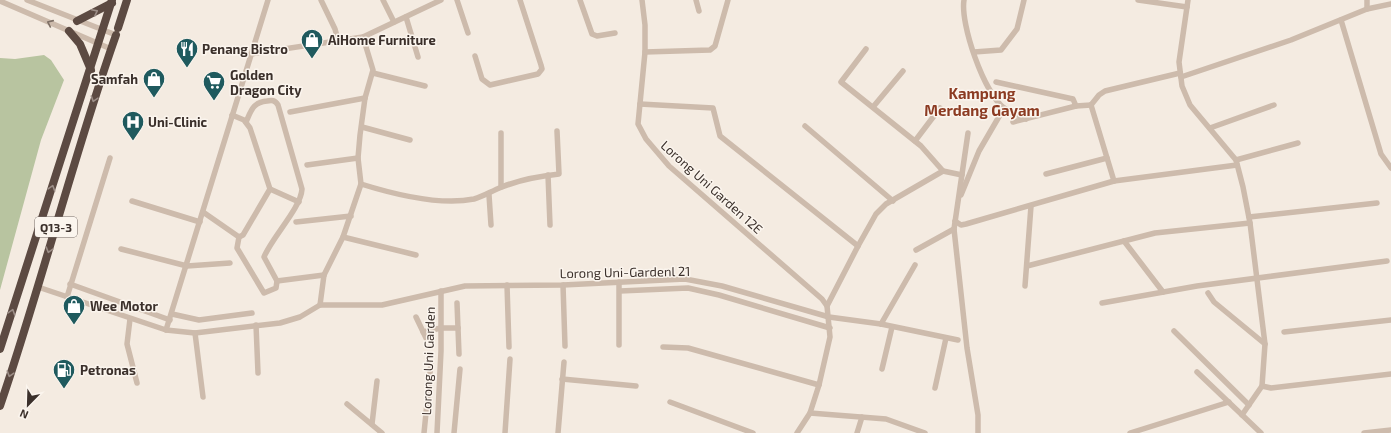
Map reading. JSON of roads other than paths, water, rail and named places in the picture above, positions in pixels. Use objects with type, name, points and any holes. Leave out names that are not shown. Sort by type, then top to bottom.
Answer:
[{"type":"highway","name":"Q13-3","points":[[0,406],[38,286],[83,133],[127,0]]},
{"type":"highway","points":[[78,21],[112,1]]},
{"type":"highway","name":"Q13-3","points":[[0,349],[112,1]]},
{"type":"highway","points":[[69,31],[80,44],[91,70]]},
{"type":"street","points":[[28,0],[103,31],[117,32]]},
{"type":"street","points":[[166,330],[268,0]]},
{"type":"street","points":[[321,0],[335,29],[338,40]]},
{"type":"street","points":[[383,0],[394,22]]},
{"type":"street","points":[[251,54],[363,37],[441,0]]},
{"type":"street","points":[[457,0],[468,33]]},
{"type":"street","points":[[475,56],[482,79],[490,84],[538,74],[542,69],[520,0]]},
{"type":"street","points":[[580,0],[592,34],[597,36],[615,33]]},
{"type":"street","points":[[642,0],[645,25],[645,52],[640,104],[713,108],[720,136],[787,191],[858,246]]},
{"type":"street","points":[[696,0],[699,11]]},
{"type":"street","points":[[645,52],[710,50],[715,46],[728,0]]},
{"type":"street","points":[[964,0],[966,24],[977,65],[988,87],[1004,108],[1026,118]]},
{"type":"street","points":[[974,52],[1001,50],[1017,28],[1024,0]]},
{"type":"street","points":[[1138,0],[1187,7]]},
{"type":"street","points":[[1188,0],[1179,62],[1182,86],[1190,105],[1237,163],[1250,223],[1265,344],[1262,386],[1242,415]]},
{"type":"street","points":[[1367,0],[1367,9]]},
{"type":"street","points":[[0,1],[111,48]]},
{"type":"street","points":[[1013,122],[1076,106],[1091,105],[1099,95],[1105,91],[1180,75],[1291,40],[1367,9],[1391,4]]},
{"type":"street","points":[[406,17],[418,57]]},
{"type":"street","points":[[1341,20],[1381,154],[1391,168]]},
{"type":"street","points":[[38,286],[130,319],[166,330],[195,334],[280,323],[300,317],[320,305],[324,274],[343,237],[361,184],[358,158],[365,98],[373,73],[373,66],[363,37]]},
{"type":"street","points":[[866,49],[841,82],[915,141],[943,171],[962,175]]},
{"type":"street","points":[[873,108],[902,71]]},
{"type":"street","points":[[373,73],[425,86]]},
{"type":"street","points":[[996,82],[1073,99],[1076,106]]},
{"type":"street","points":[[290,112],[365,98]]},
{"type":"street","points":[[246,122],[254,106],[258,102],[271,100],[278,104],[302,189],[299,202],[268,248],[264,257],[277,281],[276,288],[264,293],[237,248],[239,237],[243,235],[270,189]]},
{"type":"street","name":"Lorong Uni Garden 12E","points":[[640,104],[638,124],[652,148],[669,166],[822,299],[827,306]]},
{"type":"street","points":[[1091,105],[1114,181]]},
{"type":"street","points":[[1210,128],[1274,105]]},
{"type":"street","points":[[915,141],[940,108]]},
{"type":"street","points":[[958,200],[968,182],[979,151],[1004,108]]},
{"type":"street","points":[[232,115],[246,122],[250,128],[270,189],[299,202]]},
{"type":"street","points":[[805,126],[893,201]]},
{"type":"street","points":[[362,127],[410,140]]},
{"type":"street","points":[[361,184],[414,197],[442,200],[472,199],[489,195],[501,187],[559,174],[557,132]]},
{"type":"street","points":[[501,133],[501,187]]},
{"type":"street","points":[[968,133],[954,229],[966,334],[978,415],[978,433]]},
{"type":"street","points":[[956,221],[961,225],[1114,181],[1237,163],[1298,143]]},
{"type":"street","points":[[67,297],[110,158]]},
{"type":"street","points":[[307,166],[358,158]]},
{"type":"street","points":[[1046,174],[1107,158]]},
{"type":"street","points":[[797,433],[810,413],[819,385],[830,337],[827,306],[858,246],[876,214],[886,204],[943,171]]},
{"type":"street","points":[[548,176],[550,225]]},
{"type":"street","points":[[489,195],[491,225]]},
{"type":"street","points":[[132,200],[200,222]]},
{"type":"street","points":[[1249,217],[1377,203]]},
{"type":"street","points":[[1025,286],[1031,206]]},
{"type":"street","points":[[203,212],[239,237]]},
{"type":"street","points":[[296,222],[351,216]]},
{"type":"street","points":[[1027,266],[1155,233],[1250,223]]},
{"type":"street","points":[[916,250],[954,229]]},
{"type":"street","points":[[343,237],[416,255]]},
{"type":"street","points":[[1124,241],[1163,292]]},
{"type":"street","points":[[121,249],[187,266],[230,263]]},
{"type":"street","points":[[1102,303],[1257,278],[1387,261]]},
{"type":"street","points":[[881,324],[915,265]]},
{"type":"street","points":[[277,281],[324,274]]},
{"type":"street","name":"Lorong Uni-Gardenl 21","points":[[320,305],[382,305],[465,286],[563,285],[686,279],[722,286],[829,317],[881,324],[958,340]]},
{"type":"street","points":[[619,282],[619,345]]},
{"type":"street","points":[[70,284],[171,317],[199,320],[252,313]]},
{"type":"street","points":[[507,285],[509,346]]},
{"type":"street","points":[[563,285],[565,346]]},
{"type":"street","points":[[719,295],[722,286]]},
{"type":"street","points":[[620,291],[677,287],[719,295],[830,328]]},
{"type":"street","name":"Lorong Uni Garden","points":[[437,433],[441,291]]},
{"type":"street","points":[[1208,293],[1214,302],[1265,344]]},
{"type":"street","points":[[457,303],[458,354]]},
{"type":"street","points":[[416,317],[427,340]]},
{"type":"street","points":[[130,319],[127,344],[137,383]]},
{"type":"street","points":[[1284,332],[1391,320]]},
{"type":"street","points":[[256,325],[258,373]]},
{"type":"street","points":[[882,370],[892,327]]},
{"type":"street","points":[[423,332],[441,328],[458,328]]},
{"type":"street","points":[[1174,331],[1249,405]]},
{"type":"street","points":[[195,334],[203,398]]},
{"type":"street","points":[[935,388],[946,338]]},
{"type":"street","points":[[663,348],[688,348],[819,385]]},
{"type":"street","points":[[505,433],[510,359]]},
{"type":"street","points":[[558,433],[564,362]]},
{"type":"street","points":[[424,433],[431,363]]},
{"type":"street","points":[[454,433],[460,369]]},
{"type":"street","points":[[1197,372],[1261,433]]},
{"type":"street","points":[[1262,386],[1271,388],[1391,374]]},
{"type":"street","points":[[562,379],[636,386]]},
{"type":"street","points":[[372,424],[377,381]]},
{"type":"street","points":[[670,402],[753,433]]},
{"type":"street","points":[[1130,433],[1229,402]]},
{"type":"street","points":[[347,404],[382,433]]},
{"type":"street","points":[[810,413],[886,419],[915,431],[925,433]]},
{"type":"street","points":[[857,433],[862,417]]},
{"type":"street","points":[[1364,433],[1391,430]]},
{"type":"place","name":"AiHome Furniture","points":[[312,60]]},
{"type":"place","name":"Penang Bistro","points":[[187,68]]},
{"type":"place","name":"Samfah","points":[[154,98]]},
{"type":"place","name":"Golden Dragon City","points":[[214,102]]},
{"type":"place","name":"Uni-Clinic","points":[[133,142]]},
{"type":"place","name":"Wee Motor","points":[[74,326]]},
{"type":"place","name":"Petronas","points":[[64,390]]},
{"type":"district","name":"Kampung Merdang Gayam","points":[[982,102]]}]
